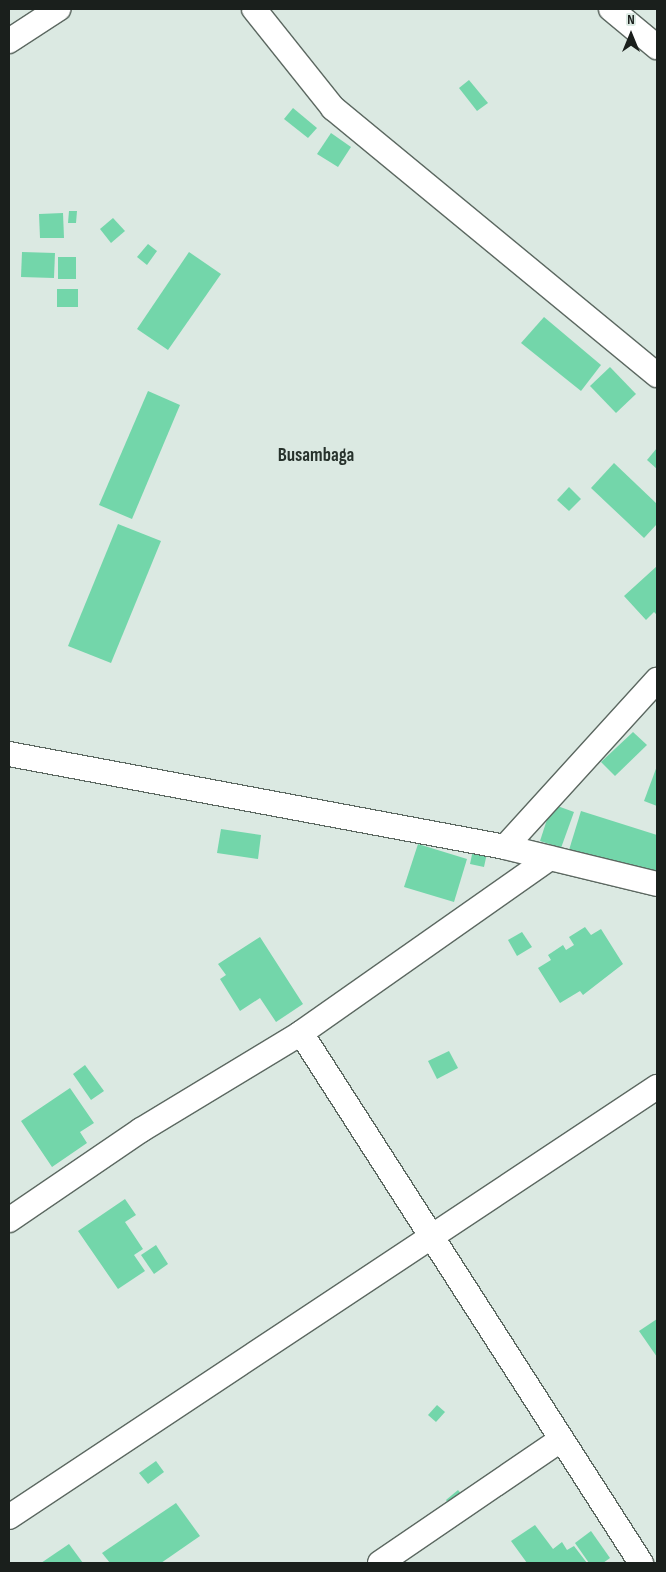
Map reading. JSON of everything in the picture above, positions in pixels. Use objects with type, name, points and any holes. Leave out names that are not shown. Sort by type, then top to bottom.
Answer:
[{"type":"street","points":[[9,41],[58,9]]},
{"type":"street","points":[[254,9],[333,108],[657,375]]},
{"type":"street","points":[[611,9],[657,47]]},
{"type":"street","points":[[505,847],[657,680]]},
{"type":"street","points":[[9,754],[505,847],[657,884]]},
{"type":"street","points":[[9,1220],[141,1130],[301,1033],[550,858]]},
{"type":"street","points":[[301,1033],[559,1441],[640,1563]]},
{"type":"street","points":[[9,1517],[657,1087]]},
{"type":"street","points":[[380,1563],[559,1441]]},
{"type":"building","points":[[469,80],[488,103],[477,111],[459,88]]},
{"type":"building","points":[[293,108],[317,128],[308,138],[284,119]]},
{"type":"building","points":[[331,133],[351,147],[338,167],[317,154]]},
{"type":"building","points":[[69,211],[77,211],[76,223],[68,223]]},
{"type":"building","points":[[63,213],[64,238],[40,238],[39,214]]},
{"type":"building","points":[[113,218],[125,231],[111,243],[100,229]]},
{"type":"building","points":[[148,244],[157,251],[147,265],[137,257]]},
{"type":"building","points":[[22,252],[55,253],[54,278],[21,277]]},
{"type":"building","points":[[189,252],[221,274],[168,350],[137,329]]},
{"type":"building","points":[[58,257],[76,257],[76,279],[58,279]]},
{"type":"building","points":[[57,289],[78,289],[78,307],[57,307]]},
{"type":"building","points":[[544,317],[601,365],[581,391],[521,343]]},
{"type":"building","points":[[610,367],[636,394],[616,413],[590,386]]},
{"type":"building","points":[[148,391],[180,405],[132,519],[99,505]]},
{"type":"building","points":[[657,448],[657,469],[647,460]]},
{"type":"building","points":[[614,463],[657,504],[657,524],[644,538],[591,488]]},
{"type":"building","points":[[569,487],[581,499],[569,511],[557,500]]},
{"type":"building","points":[[118,524],[161,541],[111,663],[68,646]]},
{"type":"building","points":[[657,566],[657,615],[654,612],[646,620],[624,596]]},
{"type":"building","points":[[633,732],[647,745],[615,776],[601,762]]},
{"type":"building","points":[[657,766],[657,806],[644,801]]},
{"type":"building","points":[[552,804],[574,812],[561,848],[540,841]]},
{"type":"building","points":[[581,811],[657,835],[657,876],[569,850]]},
{"type":"building","points":[[221,829],[261,835],[258,859],[217,853]]},
{"type":"building","points":[[418,844],[467,859],[454,902],[404,887]]},
{"type":"building","points":[[473,850],[487,853],[484,867],[470,864]]},
{"type":"building","points":[[585,927],[591,935],[601,929],[623,964],[583,995],[580,991],[560,1003],[538,968],[551,960],[548,955],[563,945],[566,950],[574,945],[569,937]]},
{"type":"building","points":[[522,932],[532,947],[517,956],[508,940]]},
{"type":"building","points":[[260,937],[303,1004],[276,1022],[260,998],[240,1011],[220,979],[226,975],[218,964]]},
{"type":"building","points":[[449,1051],[458,1068],[437,1079],[428,1061]]},
{"type":"building","points":[[85,1065],[104,1091],[91,1100],[73,1074]]},
{"type":"building","points":[[70,1088],[94,1123],[80,1132],[87,1143],[52,1167],[21,1121]]},
{"type":"building","points":[[125,1199],[136,1215],[125,1222],[143,1249],[134,1255],[145,1271],[118,1289],[78,1231]]},
{"type":"building","points":[[156,1245],[168,1264],[154,1274],[141,1255]]},
{"type":"building","points":[[657,1319],[657,1357],[639,1331]]},
{"type":"building","points":[[437,1405],[445,1412],[436,1422],[428,1415]]},
{"type":"building","points":[[156,1461],[164,1472],[148,1484],[139,1473]]},
{"type":"building","points":[[458,1490],[466,1500],[453,1510],[446,1500]]},
{"type":"building","points":[[176,1503],[200,1536],[161,1563],[110,1563],[102,1553]]},
{"type":"building","points":[[535,1525],[553,1549],[562,1542],[567,1550],[574,1546],[587,1563],[527,1563],[511,1541]]},
{"type":"building","points":[[591,1531],[610,1558],[603,1563],[589,1563],[575,1543]]},
{"type":"building","points":[[69,1544],[83,1563],[41,1563]]},
{"type":"district","name":"Busambaga","points":[[316,456]]}]
